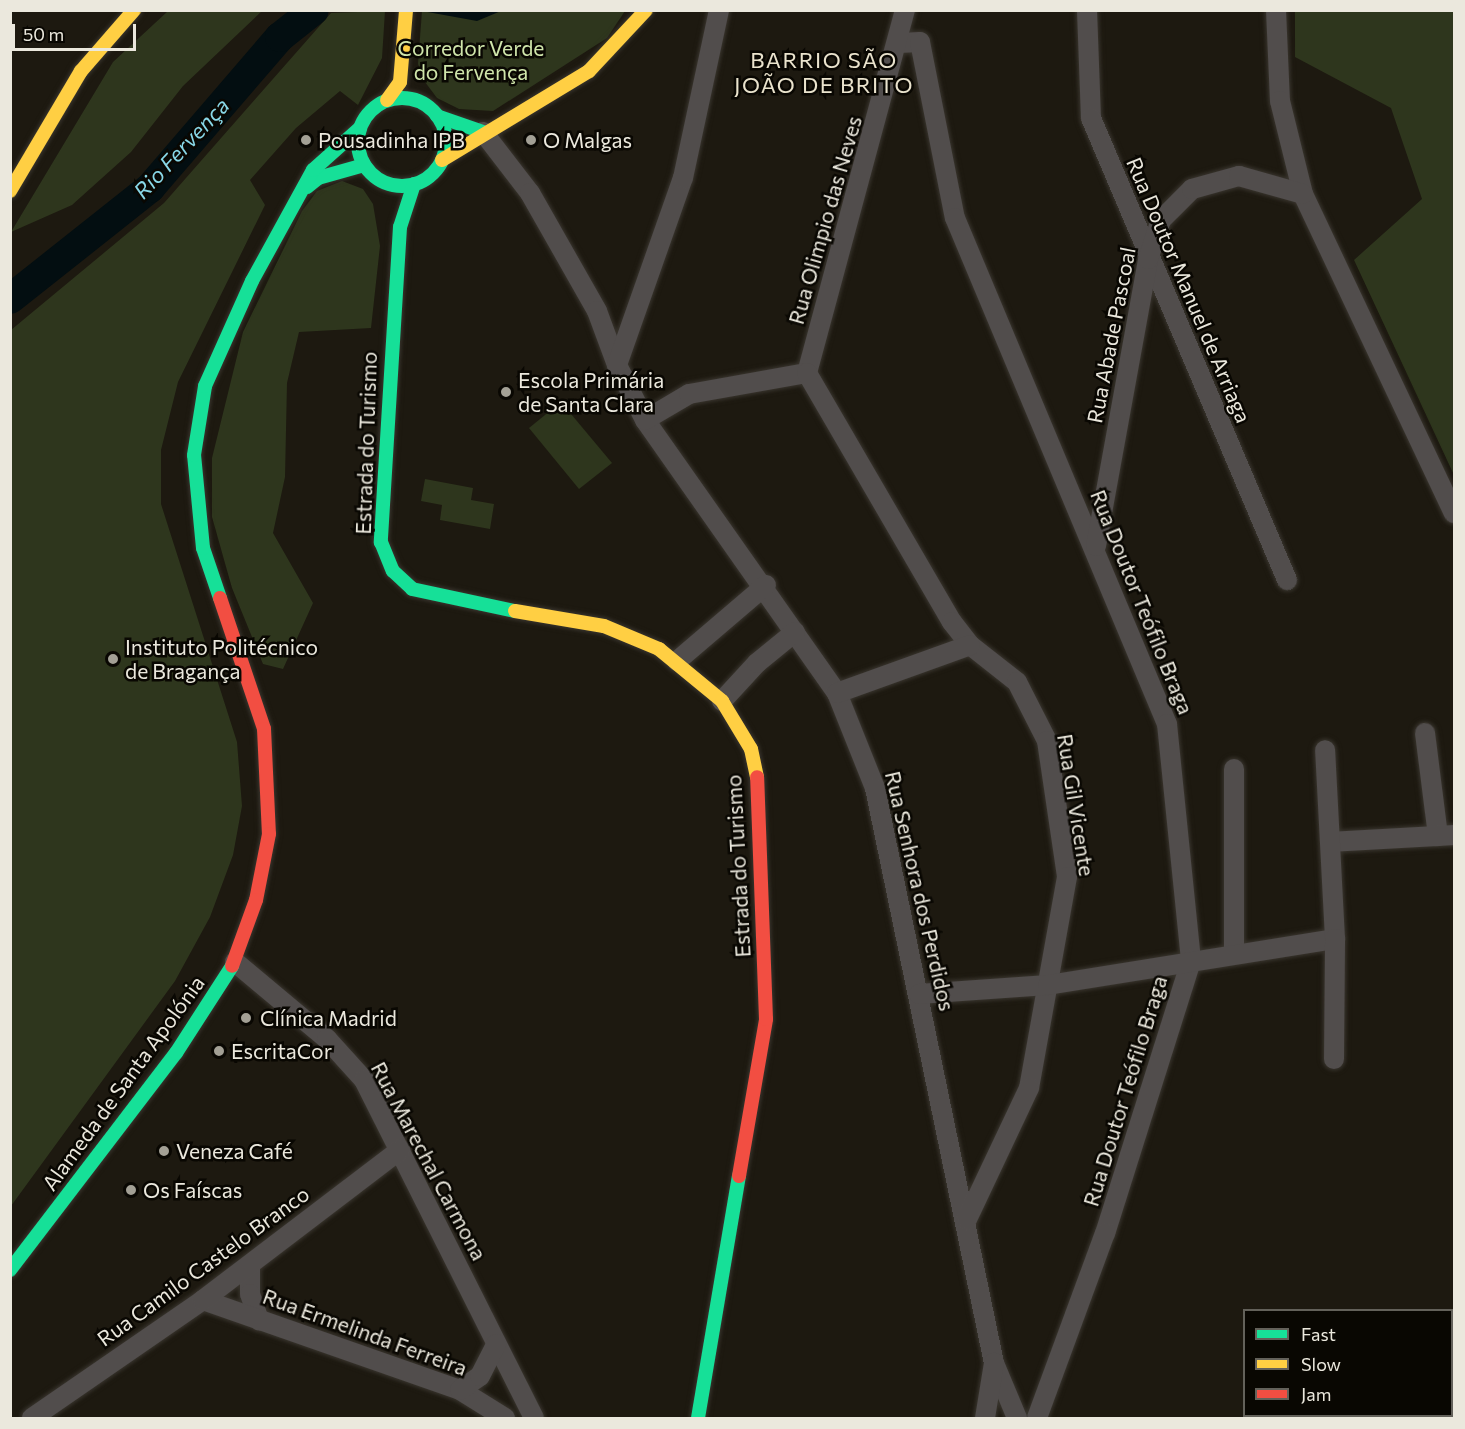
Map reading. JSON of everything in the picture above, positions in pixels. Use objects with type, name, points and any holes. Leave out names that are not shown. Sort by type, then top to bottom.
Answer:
[{"type":"main road","points":[[10,191],[81,71],[134,10]]},
{"type":"main road","points":[[406,10],[400,82],[387,100],[360,128],[364,165],[383,181],[414,183],[442,160],[483,132],[589,71],[646,10]]},
{"type":"main road","points":[[404,52],[415,96],[432,111],[444,129],[442,160]]},
{"type":"main road","points":[[387,100],[408,99],[483,132]]},
{"type":"main road","name":"Alameda de Santa Apolónia","points":[[10,1269],[176,1053],[235,962],[256,900],[269,834],[264,729],[203,548],[194,455],[205,386],[252,281],[319,164],[360,128]]},
{"type":"main road","points":[[301,192],[318,178],[364,165]]},
{"type":"main road","name":"Estrada do Turismo","points":[[383,181],[400,227]]},
{"type":"main road","name":"Estrada do Turismo","points":[[414,183],[400,227],[380,501],[381,542],[393,571],[412,589],[439,599],[604,626],[676,661],[722,702],[752,749],[759,788],[766,1019],[698,1419]]},
{"type":"street","points":[[616,365],[682,178],[719,10]]},
{"type":"street","name":"Rua Olimpio das Neves","points":[[807,373],[899,43],[905,10]]},
{"type":"street","name":"Rua Doutor Manuel de Arriaga","points":[[1087,10],[1091,118],[1148,259],[1287,580]]},
{"type":"street","points":[[1276,10],[1280,101],[1304,194],[1455,513]]},
{"type":"street","name":"Rua Doutor Teófilo Braga","points":[[899,43],[920,42],[955,218],[1096,546],[1167,724],[1191,961],[1105,1233],[1037,1419]]},
{"type":"street","name":"Rua Senhora dos Perdidos","points":[[483,132],[530,193],[597,311],[616,365],[645,420],[766,585],[837,693],[875,788],[967,1219],[994,1363],[1017,1419]]},
{"type":"street","name":"Rua Abade Pascoal","points":[[1096,546],[1148,259],[1161,220],[1192,189],[1239,176],[1304,194]]},
{"type":"street","points":[[645,420],[689,394],[807,373]]},
{"type":"street","name":"Rua Gil Vicente","points":[[807,373],[970,645],[1017,682],[1047,741],[1067,877],[1029,1088],[967,1219]]},
{"type":"street","points":[[676,661],[766,585]]},
{"type":"street","points":[[722,702],[757,663],[795,632]]},
{"type":"street","points":[[837,693],[970,645]]},
{"type":"street","points":[[1330,842],[1446,836],[1425,732]]},
{"type":"street","points":[[1325,750],[1335,939],[1334,1059]]},
{"type":"street","points":[[1234,769],[1234,954]]},
{"type":"street","points":[[919,994],[1048,985],[1335,939]]},
{"type":"street","name":"Rua Marechal Carmona","points":[[235,962],[327,1039],[364,1080],[534,1419]]},
{"type":"street","name":"Rua Camilo Castelo Branco","points":[[32,1419],[203,1300],[400,1150]]},
{"type":"street","points":[[250,1265],[250,1294],[259,1320]]},
{"type":"street","name":"Rua Ermelinda Ferreira","points":[[203,1300],[459,1390],[506,1419]]},
{"type":"street","points":[[459,1390],[480,1376],[496,1344]]},
{"type":"street","points":[[985,1419],[994,1363]]},
{"type":"green space","points":[[168,11],[262,11],[183,86],[131,152],[72,205],[11,232],[113,62]]},
{"type":"green space","name":"Instituto Politécnico de Bragança","points":[[385,11],[382,58],[358,105],[340,91],[296,128],[250,180],[265,205],[178,382],[161,450],[161,504],[237,742],[242,806],[233,855],[210,917],[175,981],[11,1206],[11,330],[164,203],[331,13]]},
{"type":"green space","name":"Corredor Verde do Fervença","points":[[422,11],[625,11],[607,38],[493,111],[459,109],[437,98],[425,82],[418,64]]},
{"type":"green space","points":[[1295,11],[1454,11],[1454,475],[1354,260],[1422,199],[1391,108],[1295,57]]},
{"type":"green space","points":[[342,181],[363,189],[373,204],[380,246],[371,328],[299,332],[287,383],[285,477],[273,533],[313,603],[283,669],[263,664],[232,588],[212,517],[212,458],[243,332],[302,211],[317,191]]},
{"type":"green space","points":[[561,402],[612,463],[579,489],[529,428]]},
{"type":"green space","points":[[425,479],[473,488],[471,500],[494,504],[490,529],[440,520],[442,505],[421,501]]},
{"type":"shaded area","points":[[422,11],[501,11],[477,21]]},
{"type":"waterway","name":"Rio Fervença","points":[[10,299],[150,188],[280,37],[314,10]]},
{"type":"traffic: fast","points":[[402,98],[419,102],[433,111],[442,125],[446,142],[442,159],[433,173],[419,182],[402,186],[385,182],[371,173],[362,159],[358,142],[362,125],[371,111],[385,102],[402,98]]},
{"type":"traffic: fast","points":[[437,116],[483,132]]},
{"type":"traffic: fast","points":[[220,598],[203,548],[194,455],[205,386],[252,281],[313,170],[360,128]]},
{"type":"traffic: fast","points":[[307,187],[318,178],[364,165]]},
{"type":"traffic: fast","points":[[414,184],[400,227],[381,542],[393,571],[412,589],[515,611]]},
{"type":"traffic: fast","points":[[10,1270],[176,1053],[232,966]]},
{"type":"traffic: fast","points":[[698,1418],[739,1176]]},
{"type":"traffic: slow","points":[[10,191],[81,71],[134,10]]},
{"type":"traffic: slow","points":[[387,100],[400,82],[406,10]]},
{"type":"traffic: slow","points":[[442,160],[589,71],[646,10]]},
{"type":"traffic: slow","points":[[515,611],[604,626],[659,649],[722,701],[751,749],[757,777]]},
{"type":"traffic: jam","points":[[220,598],[264,729],[269,834],[256,900],[232,966]]},
{"type":"traffic: jam","points":[[739,1176],[766,1019],[757,777]]},
{"type":"place","name":"Pousadinha IPB","points":[[306,140]]},
{"type":"place","name":"O Malgas","points":[[531,140]]},
{"type":"place","name":"Escola Primária de Santa Clara","points":[[506,392]]},
{"type":"place","name":"Instituto Politécnico de Bragança","points":[[113,659]]},
{"type":"place","name":"Clínica Madrid","points":[[246,1018]]},
{"type":"place","name":"EscritaCor","points":[[219,1051]]},
{"type":"place","name":"Veneza Café","points":[[164,1151]]},
{"type":"place","name":"Os Faíscas","points":[[131,1190]]},
{"type":"district","name":"BARRIO SÃO JOÃO DE BRITO","points":[[824,72]]}]
